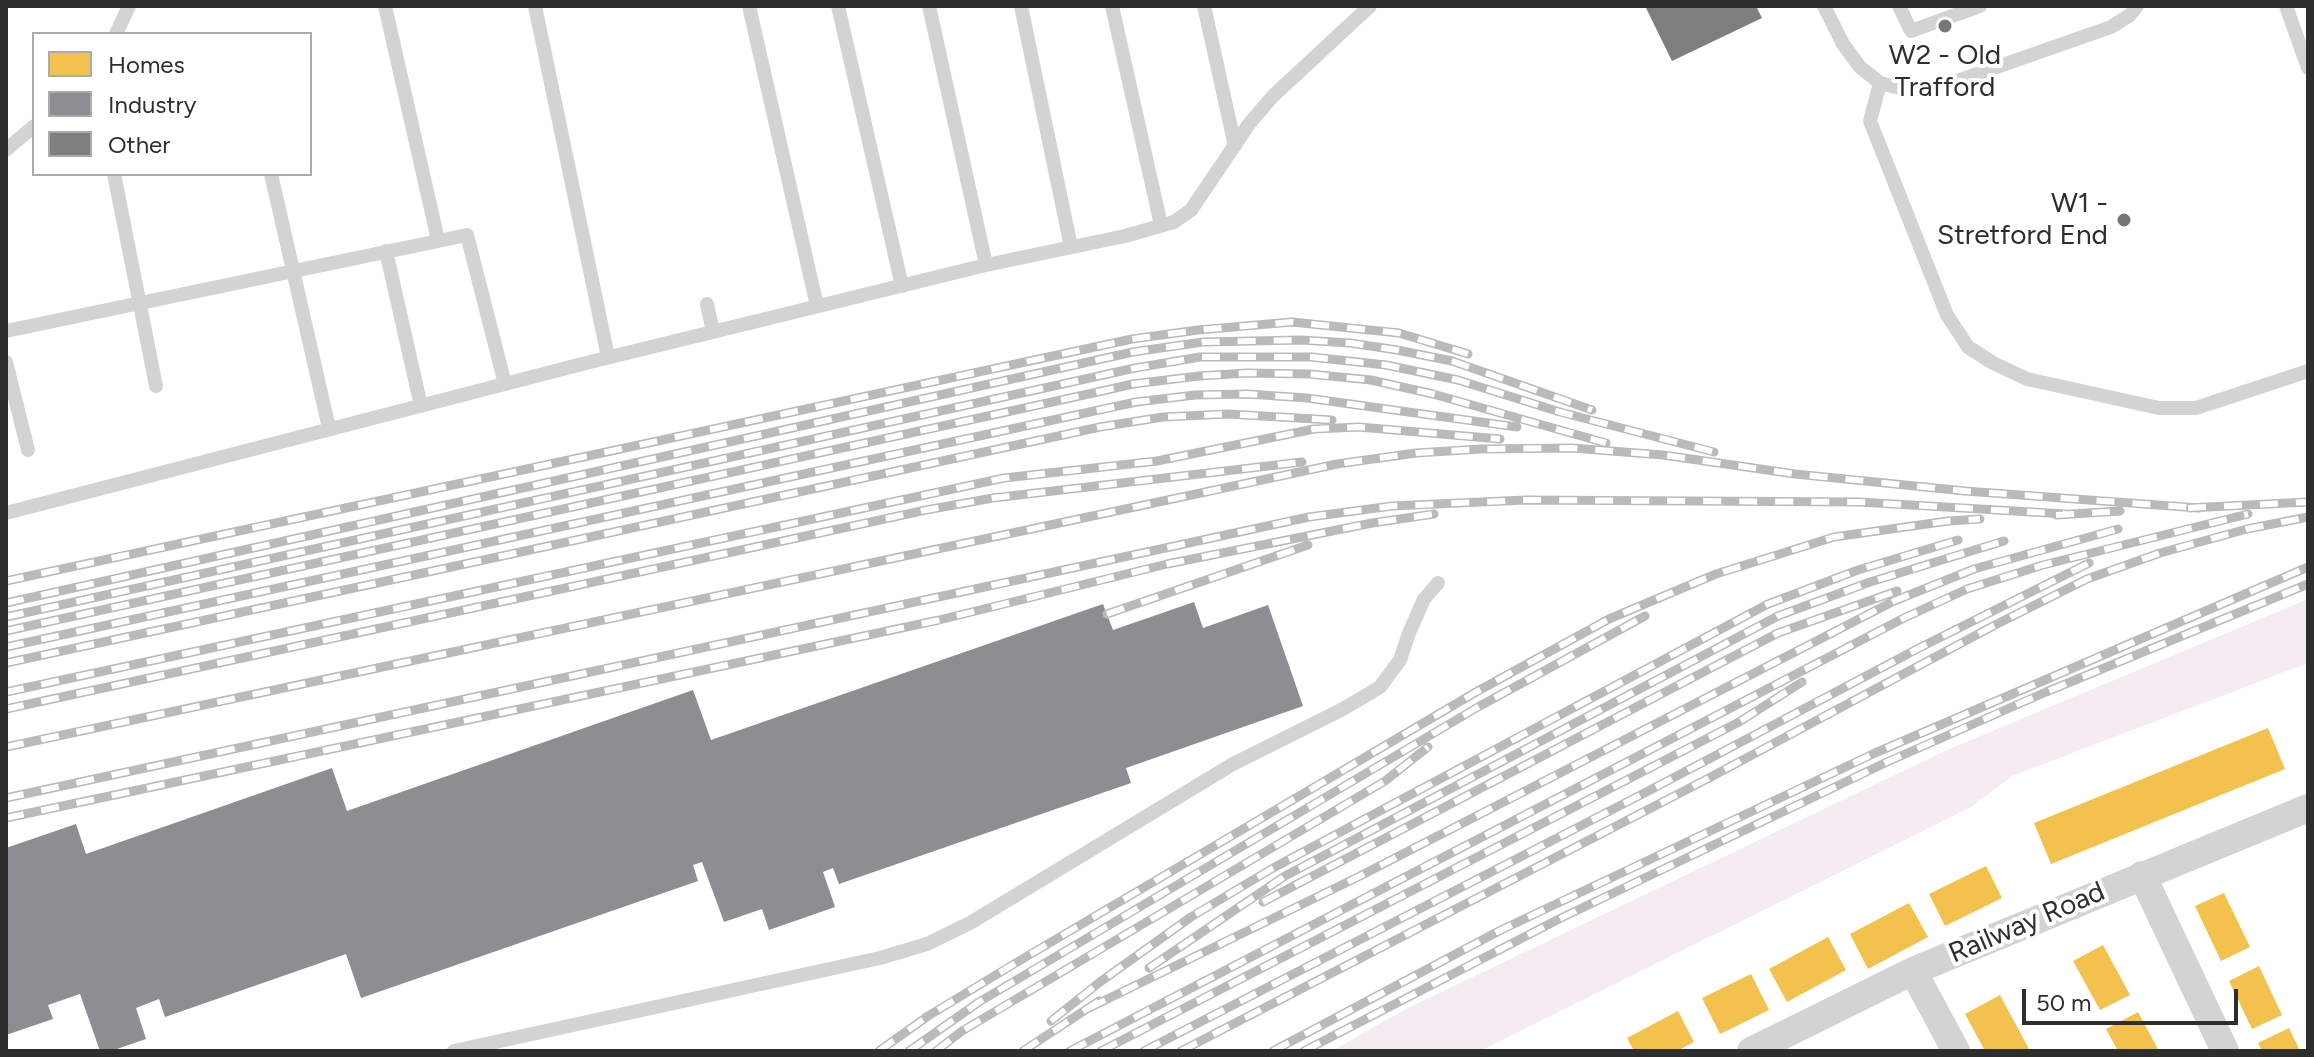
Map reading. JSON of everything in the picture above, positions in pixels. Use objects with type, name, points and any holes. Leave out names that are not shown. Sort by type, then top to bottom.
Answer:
[{"type":"street","name":"Railway Road","points":[[1751,1051],[1913,971],[2308,808]]},
{"type":"street","points":[[2142,875],[2225,1051]]},
{"type":"street","points":[[1913,971],[1956,1051]]},
{"type":"lane","points":[[117,32],[129,6]]},
{"type":"lane","points":[[385,6],[438,240]]},
{"type":"lane","points":[[535,6],[608,357]]},
{"type":"lane","points":[[749,6],[817,306]]},
{"type":"lane","points":[[838,6],[902,286]]},
{"type":"lane","points":[[929,6],[986,265]]},
{"type":"lane","points":[[1021,6],[1071,247]]},
{"type":"lane","points":[[1112,6],[1161,225]]},
{"type":"lane","points":[[1204,6],[1235,146]]},
{"type":"lane","points":[[6,513],[608,357],[1174,222],[1191,210],[1249,124],[1273,96],[1370,6]]},
{"type":"lane","points":[[1824,6],[1843,44],[1860,67],[1880,83],[1907,90],[1934,89],[2111,27],[2130,15],[2137,6]]},
{"type":"lane","points":[[1899,6],[1911,31],[1980,6]]},
{"type":"lane","points":[[2286,6],[2308,68]]},
{"type":"lane","points":[[1880,83],[1870,121],[1947,315],[1968,347],[2027,379],[2159,408],[2196,408],[2308,371]]},
{"type":"lane","points":[[6,150],[32,128]]},
{"type":"lane","points":[[114,176],[156,386]]},
{"type":"lane","points":[[271,176],[329,428]]},
{"type":"lane","points":[[6,331],[467,235],[505,384]]},
{"type":"lane","points":[[386,251],[421,406]]},
{"type":"lane","points":[[707,304],[713,332]]},
{"type":"lane","points":[[6,362],[28,450]]},
{"type":"lane","points":[[454,1051],[880,958],[927,944],[970,923],[1233,764],[1380,687],[1400,660],[1424,599],[1438,583]]},
{"type":"shaded area","points":[[2308,599],[2308,663],[2012,776],[1971,807],[1480,1051],[1332,1051],[1406,1009],[1947,750]]},
{"type":"building: Homes","points":[[2268,728],[2285,769],[2051,864],[2034,823]]},
{"type":"building: Homes","points":[[1986,866],[2002,898],[1945,926],[1929,894]]},
{"type":"building: Homes","points":[[2224,893],[2250,947],[2221,961],[2195,906]]},
{"type":"building: Homes","points":[[1909,903],[1928,937],[1868,969],[1850,934]]},
{"type":"building: Homes","points":[[1828,937],[1846,970],[1787,1002],[1769,969]]},
{"type":"building: Homes","points":[[2103,945],[2130,995],[2100,1010],[2073,961]]},
{"type":"building: Homes","points":[[2259,966],[2282,1015],[2252,1029],[2229,981]]},
{"type":"building: Homes","points":[[1751,974],[1769,1010],[1720,1034],[1702,998]]},
{"type":"building: Homes","points":[[2000,995],[2030,1051],[1985,1051],[1965,1014]]},
{"type":"building: Homes","points":[[1678,1011],[1694,1042],[1677,1051],[1634,1051],[1627,1038]]},
{"type":"building: Homes","points":[[2138,1012],[2159,1051],[2118,1051],[2106,1029]]},
{"type":"building: Homes","points":[[2289,1028],[2300,1051],[2262,1051],[2258,1043]]},
{"type":"building: Industry","points":[[1194,602],[1203,628],[1268,605],[1303,706],[1126,768],[1131,783],[839,884],[833,868],[823,872],[835,907],[769,930],[762,909],[724,922],[702,862],[693,865],[698,881],[361,998],[346,954],[165,1017],[159,999],[136,1008],[146,1039],[111,1051],[100,1051],[80,994],[48,1005],[53,1019],[6,1035],[6,848],[76,824],[86,854],[332,768],[347,811],[693,690],[711,740],[1103,604],[1113,630]]},
{"type":"building: Other","points":[[1645,6],[1756,6],[1762,18],[1672,61]]},
{"type":"railway","points":[[6,581],[1132,339],[1292,322],[1399,333],[1468,354]]},
{"type":"railway","points":[[6,603],[1133,352],[1203,342],[1301,340],[1397,350],[1452,361],[1592,410]]},
{"type":"railway","points":[[6,617],[1135,368],[1200,357],[1311,357],[1386,365],[1458,380],[1560,412],[1714,452]]},
{"type":"railway","points":[[6,631],[1133,384],[1199,376],[1309,374],[1371,380],[1433,394],[1606,443]]},
{"type":"railway","points":[[6,647],[1136,402],[1195,395],[1247,394],[1307,398],[1517,427]]},
{"type":"railway","points":[[6,663],[1100,427],[1163,417],[1228,414],[1332,420]]},
{"type":"railway","points":[[6,692],[1004,478],[1157,461],[1314,429],[1359,427],[1500,439]]},
{"type":"railway","points":[[6,747],[1337,464],[1416,453],[1572,448],[1663,455],[1795,474],[1965,491],[2199,508]]},
{"type":"railway","points":[[6,709],[926,510],[993,498],[1302,462]]},
{"type":"railway","points":[[6,798],[1309,517],[1392,506],[1525,500],[1859,502],[2066,514]]},
{"type":"railway","points":[[2188,508],[2308,502]]},
{"type":"railway","points":[[2056,515],[2120,511]]},
{"type":"railway","points":[[6,818],[939,620],[1167,564],[1372,523],[1434,514]]},
{"type":"railway","points":[[1070,1051],[1904,618],[1967,589],[2043,565],[2248,514]]},
{"type":"railway","points":[[1181,1051],[2087,579],[2160,553],[2247,529],[2308,517]]},
{"type":"railway","points":[[879,1051],[928,1016],[1024,958],[1476,692],[1609,619],[1716,574],[1834,537],[1980,519]]},
{"type":"railway","points":[[1089,1008],[1360,876],[1894,601],[1974,569],[2118,529]]},
{"type":"railway","points":[[1051,1021],[1191,917],[1273,868],[1768,604],[1858,570],[1958,540]]},
{"type":"railway","points":[[1149,968],[1285,876],[1778,616],[1870,582],[2004,541]]},
{"type":"railway","points":[[1107,614],[1308,545]]},
{"type":"railway","points":[[1144,1051],[1921,647],[2089,563]]},
{"type":"railway","points":[[1273,1051],[1501,930],[1875,753],[2308,567]]},
{"type":"railway","points":[[1304,1051],[1559,919],[1887,762],[2046,692],[2308,584]]},
{"type":"railway","points":[[1263,902],[1778,633],[1897,591]]},
{"type":"railway","points":[[909,1051],[979,1002],[1478,707],[1645,616]]},
{"type":"railway","points":[[1101,1051],[1739,722],[1802,682]]},
{"type":"railway","points":[[936,1051],[962,1031],[1385,781],[1428,747]]},
{"type":"railway","points":[[1023,1051],[1099,1001]]},
{"type":"place","name":"W2 - Old Trafford","points":[[1945,26]]},
{"type":"place","name":"W1 - Stretford End","points":[[2124,220]]}]
